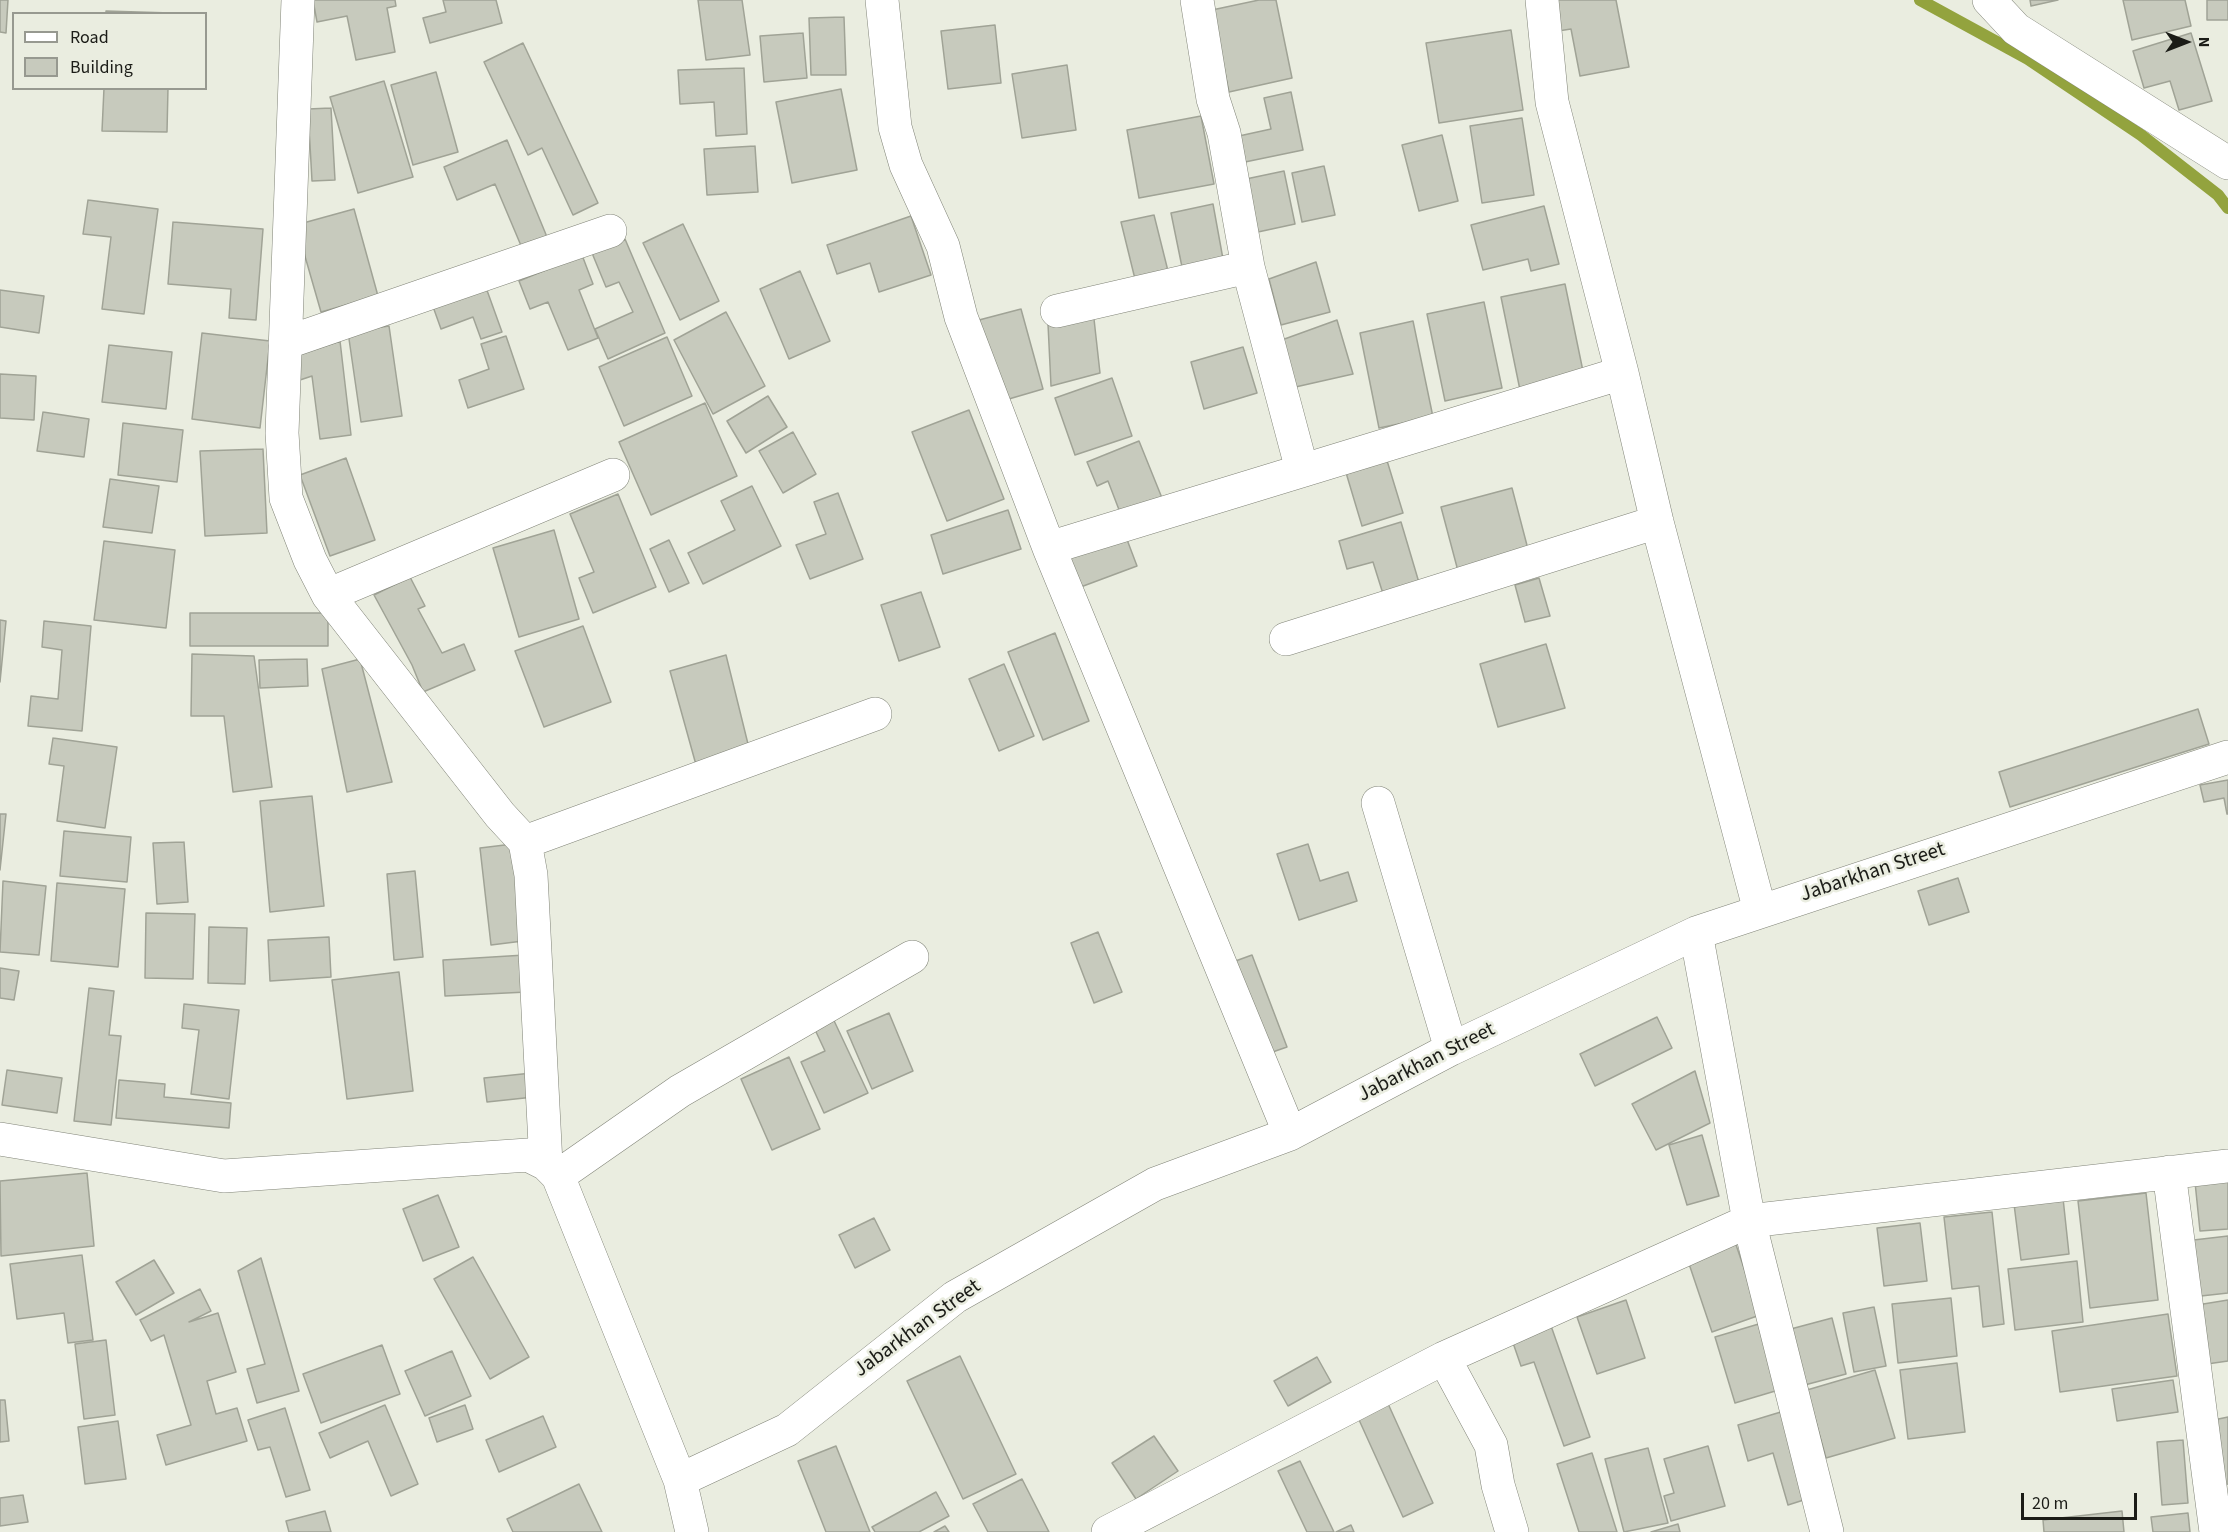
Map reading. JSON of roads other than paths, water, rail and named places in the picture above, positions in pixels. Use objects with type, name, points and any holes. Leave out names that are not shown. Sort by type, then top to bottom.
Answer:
[{"type":"street","points":[[298,0],[282,433],[286,498],[310,560],[328,595],[500,815],[525,842],[531,875],[552,1170],[680,1480],[692,1532]]},
{"type":"street","points":[[882,0],[895,127],[906,165],[943,246],[962,317],[1049,548],[1290,1134]]},
{"type":"street","points":[[1197,0],[1213,99],[1224,133],[1248,267],[1302,470]]},
{"type":"street","points":[[1542,0],[1552,102],[1622,373],[1657,522],[1760,911]]},
{"type":"street","points":[[1989,0],[2016,29],[2228,163]]},
{"type":"street","points":[[285,343],[610,231]]},
{"type":"street","points":[[1056,311],[1248,267]]},
{"type":"street","points":[[1049,548],[1622,373]]},
{"type":"street","points":[[328,595],[613,475]]},
{"type":"street","points":[[1286,639],[1657,522]]},
{"type":"street","points":[[525,842],[875,714]]},
{"type":"street","name":"Jabarkhan Street","points":[[680,1480],[787,1430],[965,1291],[1155,1184],[1290,1134],[1451,1049],[1696,933],[2228,757]]},
{"type":"street","points":[[1378,803],[1451,1049]]},
{"type":"street","points":[[1696,933],[1749,1221],[1827,1532]]},
{"type":"street","points":[[552,1170],[680,1092],[912,957]]},
{"type":"street","points":[[0,1140],[224,1176],[528,1155],[552,1170]]},
{"type":"street","points":[[1108,1532],[1444,1358],[1749,1221],[2228,1166]]},
{"type":"street","points":[[2169,1172],[2216,1532]]},
{"type":"street","points":[[1444,1358],[1491,1445],[1498,1485],[1512,1532]]},
{"type":"waterway","points":[[1920,0],[2028,59],[2141,135],[2218,195],[2228,208]]}]
